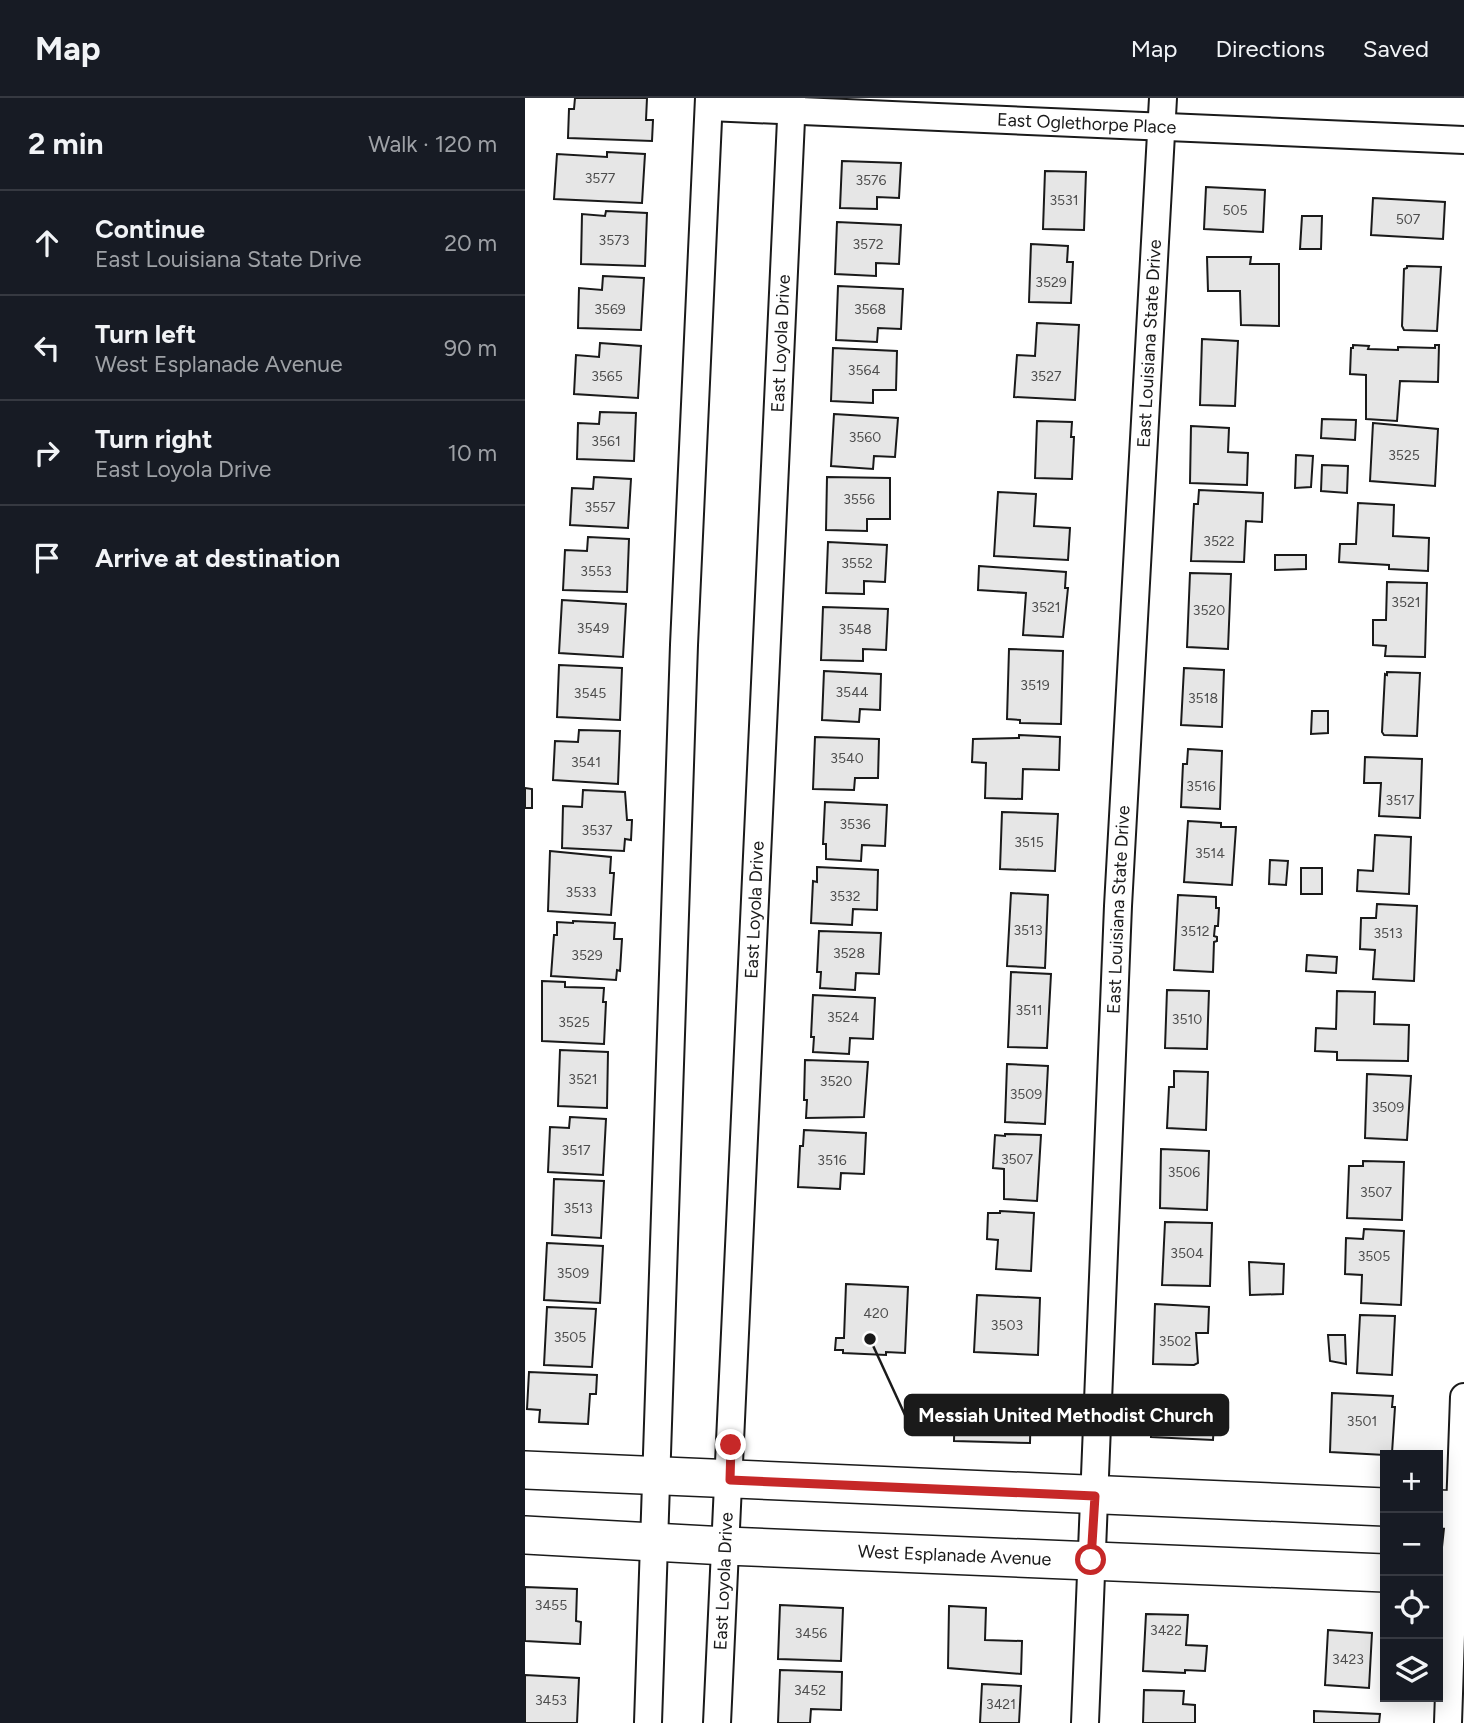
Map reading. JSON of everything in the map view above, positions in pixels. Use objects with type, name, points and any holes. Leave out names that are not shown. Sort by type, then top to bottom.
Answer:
[{"type":"main road","points":[[525,1470],[1380,1507]]},
{"type":"main road","name":"West Esplanade Avenue","points":[[525,1535],[656,1543],[1380,1573]]},
{"type":"street","name":"East Louisiana State Drive","points":[[1085,1723],[1118,906],[1163,98]]},
{"type":"street","name":"East Oglethorpe Place","points":[[709,102],[792,104],[1162,127],[1464,140]]},
{"type":"street","points":[[648,1723],[684,645],[709,102]]},
{"type":"street","name":"East Loyola Drive","points":[[717,1723],[792,104]]},
{"type":"street","points":[[1448,1723],[1454,1510],[1464,1397]]},
{"type":"building","points":[[575,98],[647,98],[646,120],[653,120],[652,141],[568,138],[569,109],[574,109]]},
{"type":"building","points":[[607,152],[645,154],[642,203],[554,199],[557,154],[607,157]]},
{"type":"building","points":[[842,161],[901,163],[899,198],[877,197],[877,209],[840,208]]},
{"type":"building","points":[[1045,171],[1086,172],[1084,230],[1043,229]]},
{"type":"building","points":[[1206,187],[1265,190],[1263,232],[1204,229]]},
{"type":"building","points":[[1373,198],[1445,202],[1443,239],[1371,235]]},
{"type":"building","points":[[606,211],[647,213],[645,266],[581,264],[582,214],[605,216]]},
{"type":"building","points":[[1302,216],[1322,216],[1321,249],[1300,249]]},
{"type":"building","points":[[837,222],[901,225],[899,264],[876,263],[876,276],[835,274]]},
{"type":"building","points":[[1031,244],[1068,246],[1067,262],[1073,262],[1071,303],[1029,302]]},
{"type":"building","points":[[1207,257],[1251,257],[1250,264],[1279,264],[1279,326],[1241,325],[1240,291],[1208,291]]},
{"type":"building","points":[[1407,266],[1441,267],[1437,331],[1404,330],[1402,326],[1404,269]]},
{"type":"building","points":[[603,276],[644,278],[641,330],[578,328],[579,288],[602,290]]},
{"type":"building","points":[[838,286],[903,289],[901,329],[878,328],[877,342],[836,340]]},
{"type":"building","points":[[1037,323],[1079,325],[1075,400],[1014,397],[1017,355],[1035,356]]},
{"type":"building","points":[[1202,339],[1238,341],[1235,406],[1200,405]]},
{"type":"building","points":[[600,343],[641,346],[638,398],[574,394],[576,355],[599,357]]},
{"type":"building","points":[[1353,345],[1369,346],[1368,349],[1398,350],[1398,347],[1435,348],[1435,345],[1439,345],[1438,382],[1400,381],[1397,421],[1366,419],[1366,375],[1350,374]]},
{"type":"building","points":[[833,348],[897,351],[896,390],[873,390],[873,403],[831,401]]},
{"type":"building","points":[[600,412],[636,413],[634,461],[577,459],[578,423],[599,424]]},
{"type":"building","points":[[834,414],[898,418],[895,457],[874,456],[873,469],[831,466]]},
{"type":"building","points":[[1322,419],[1356,420],[1355,440],[1321,438]]},
{"type":"building","points":[[1037,421],[1072,422],[1072,479],[1035,478]]},
{"type":"building","points":[[1373,423],[1438,429],[1435,486],[1370,481]]},
{"type":"building","points":[[1191,426],[1229,428],[1228,452],[1248,453],[1247,485],[1190,483]]},
{"type":"building","points":[[1296,455],[1313,456],[1311,487],[1295,488]]},
{"type":"building","points":[[1322,465],[1348,466],[1347,493],[1321,491]]},
{"type":"building","points":[[594,477],[631,479],[628,528],[570,525],[572,488],[593,489]]},
{"type":"building","points":[[827,477],[890,478],[890,519],[867,519],[867,531],[826,530]]},
{"type":"building","points":[[1199,490],[1263,493],[1262,522],[1246,521],[1244,562],[1191,561],[1194,504],[1198,504]]},
{"type":"building","points":[[998,492],[1036,494],[1034,526],[1070,528],[1068,560],[994,556]]},
{"type":"building","points":[[1358,503],[1394,505],[1393,536],[1429,538],[1428,571],[1339,562],[1340,544],[1356,544]]},
{"type":"building","points":[[588,537],[629,539],[627,592],[563,590],[565,550],[587,551]]},
{"type":"building","points":[[828,542],[887,545],[885,582],[864,581],[864,594],[826,593]]},
{"type":"building","points":[[1275,555],[1306,555],[1306,569],[1275,570]]},
{"type":"building","points":[[979,566],[1066,572],[1065,588],[1068,588],[1063,637],[1023,635],[1026,593],[978,590]]},
{"type":"building","points":[[1190,573],[1231,574],[1228,649],[1187,647]]},
{"type":"building","points":[[1387,582],[1427,583],[1425,657],[1385,656],[1386,646],[1373,645],[1373,620],[1386,620]]},
{"type":"building","points":[[562,600],[626,604],[623,657],[559,653]]},
{"type":"building","points":[[823,607],[888,609],[886,650],[863,649],[863,661],[821,660]]},
{"type":"building","points":[[1009,649],[1063,651],[1061,724],[1020,723],[1020,720],[1007,719]]},
{"type":"building","points":[[559,665],[622,668],[620,720],[557,717]]},
{"type":"building","points":[[1184,668],[1224,670],[1222,727],[1181,725]]},
{"type":"building","points":[[824,671],[881,674],[880,710],[860,709],[859,722],[822,720]]},
{"type":"building","points":[[1387,672],[1420,673],[1417,736],[1384,735],[1382,732]]},
{"type":"building","points":[[1312,711],[1328,711],[1328,733],[1311,734]]},
{"type":"building","points":[[579,730],[620,731],[618,784],[553,780],[555,741],[578,742]]},
{"type":"building","points":[[1019,735],[1060,737],[1059,770],[1023,769],[1022,799],[985,798],[986,763],[972,762],[973,739],[1019,738]]},
{"type":"building","points":[[815,737],[879,739],[878,778],[855,778],[854,790],[813,789]]},
{"type":"building","points":[[1188,749],[1222,751],[1220,809],[1181,807],[1183,764],[1187,764]]},
{"type":"building","points":[[1365,757],[1422,759],[1420,818],[1379,816],[1381,783],[1364,783]]},
{"type":"building","points":[[525,788],[532,789],[532,808],[525,808]]},
{"type":"building","points":[[583,790],[625,792],[627,820],[632,820],[631,840],[625,839],[624,851],[562,848],[563,806],[582,807]]},
{"type":"building","points":[[825,802],[887,805],[885,846],[862,845],[861,861],[826,859],[826,844],[823,844]]},
{"type":"building","points":[[1002,812],[1058,814],[1055,871],[1000,869]]},
{"type":"building","points":[[1188,821],[1221,823],[1221,827],[1236,827],[1232,885],[1184,882]]},
{"type":"building","points":[[1375,835],[1411,837],[1409,894],[1357,891],[1358,870],[1373,871]]},
{"type":"building","points":[[550,851],[611,857],[610,873],[614,873],[611,915],[548,911]]},
{"type":"building","points":[[1270,860],[1288,861],[1286,885],[1269,884]]},
{"type":"building","points":[[817,867],[878,870],[877,910],[853,909],[852,925],[811,923],[813,881],[817,882]]},
{"type":"building","points":[[1301,868],[1322,868],[1322,894],[1301,894]]},
{"type":"building","points":[[1011,893],[1048,895],[1045,968],[1007,966]]},
{"type":"building","points":[[1178,895],[1216,897],[1216,908],[1219,908],[1218,926],[1215,926],[1214,936],[1217,941],[1214,942],[1213,972],[1174,970]]},
{"type":"building","points":[[1377,904],[1417,906],[1414,981],[1373,979],[1375,950],[1360,949],[1361,918],[1376,918]]},
{"type":"building","points":[[557,922],[615,923],[614,939],[622,939],[620,971],[617,970],[616,980],[551,976]]},
{"type":"building","points":[[819,931],[881,933],[879,974],[856,973],[855,990],[820,988],[821,972],[817,972]]},
{"type":"building","points":[[1307,955],[1337,957],[1336,973],[1306,971]]},
{"type":"building","points":[[1011,972],[1051,974],[1047,1048],[1008,1047]]},
{"type":"building","points":[[542,981],[565,982],[565,987],[604,988],[604,1044],[542,1041]]},
{"type":"building","points":[[1167,990],[1209,991],[1207,1049],[1165,1048]]},
{"type":"building","points":[[1337,991],[1375,992],[1374,1024],[1409,1025],[1408,1061],[1337,1060],[1337,1052],[1315,1051],[1316,1028],[1336,1029]]},
{"type":"building","points":[[813,995],[875,998],[873,1039],[850,1038],[849,1054],[813,1052]]},
{"type":"building","points":[[560,1050],[608,1052],[607,1108],[558,1106]]},
{"type":"building","points":[[805,1060],[868,1062],[864,1117],[806,1118]]},
{"type":"building","points":[[1007,1064],[1048,1066],[1045,1124],[1005,1122]]},
{"type":"building","points":[[1174,1071],[1208,1072],[1206,1130],[1167,1128],[1169,1087],[1174,1087]]},
{"type":"building","points":[[1367,1074],[1411,1076],[1407,1140],[1365,1138]]},
{"type":"building","points":[[570,1117],[606,1119],[603,1175],[548,1172],[550,1127],[569,1128]]},
{"type":"building","points":[[804,1130],[866,1133],[864,1174],[841,1173],[840,1189],[798,1187],[800,1146],[803,1146]]},
{"type":"building","points":[[995,1135],[1041,1135],[1037,1201],[1004,1199],[1004,1169],[993,1168]]},
{"type":"building","points":[[1161,1149],[1209,1151],[1207,1210],[1160,1208]]},
{"type":"building","points":[[1363,1161],[1404,1162],[1402,1220],[1347,1218],[1349,1166],[1363,1166]]},
{"type":"building","points":[[554,1179],[604,1181],[601,1238],[552,1235]]},
{"type":"building","points":[[988,1213],[1034,1213],[1031,1271],[996,1269],[998,1240],[987,1239]]},
{"type":"building","points":[[1165,1222],[1212,1223],[1210,1286],[1162,1285]]},
{"type":"building","points":[[1364,1229],[1404,1231],[1401,1305],[1361,1303],[1362,1275],[1345,1274],[1346,1238],[1363,1239]]},
{"type":"building","points":[[547,1243],[603,1246],[600,1303],[544,1300]]},
{"type":"building","points":[[1249,1262],[1284,1264],[1283,1294],[1250,1295]]},
{"type":"building","points":[[846,1284],[908,1287],[905,1353],[886,1352],[886,1355],[843,1353],[843,1350],[835,1350],[836,1338],[844,1338]]},
{"type":"building","points":[[977,1295],[1040,1298],[1038,1355],[974,1352]]},
{"type":"building","points":[[1155,1304],[1209,1307],[1208,1333],[1196,1333],[1198,1363],[1153,1364]]},
{"type":"building","points":[[547,1307],[596,1309],[592,1367],[544,1365]]},
{"type":"building","points":[[1360,1315],[1395,1316],[1392,1375],[1357,1373]]},
{"type":"building","points":[[1328,1335],[1345,1335],[1346,1364],[1330,1361]]},
{"type":"building","points":[[529,1372],[597,1375],[596,1394],[590,1394],[588,1424],[539,1422],[540,1410],[527,1409]]},
{"type":"building","points":[[1332,1393],[1393,1396],[1392,1407],[1395,1407],[1392,1450],[1380,1450],[1380,1455],[1330,1452]]},
{"type":"building","points":[[955,1401],[1031,1403],[1030,1443],[954,1441]]},
{"type":"building","points":[[1153,1402],[1215,1404],[1213,1440],[1151,1437]]},
{"type":"building","points":[[525,1587],[577,1589],[576,1621],[581,1622],[580,1644],[525,1641]]},
{"type":"building","points":[[780,1605],[843,1608],[841,1661],[778,1659]]},
{"type":"building","points":[[949,1606],[986,1608],[985,1640],[1022,1641],[1021,1674],[948,1668]]},
{"type":"building","points":[[1146,1614],[1188,1615],[1186,1645],[1207,1646],[1205,1671],[1143,1671]]},
{"type":"building","points":[[1328,1630],[1372,1633],[1369,1688],[1325,1685]]},
{"type":"building","points":[[780,1670],[842,1672],[841,1710],[811,1709],[810,1723],[778,1723]]},
{"type":"building","points":[[525,1675],[579,1678],[577,1723],[525,1723]]},
{"type":"building","points":[[982,1684],[1021,1686],[1019,1723],[980,1723]]},
{"type":"building","points":[[1144,1690],[1184,1691],[1183,1704],[1195,1705],[1195,1723],[1143,1723]]},
{"type":"building","points":[[1314,1711],[1380,1714],[1379,1723],[1314,1723]]},
{"type":"place","name":"Messiah United Methodist Church","points":[[870,1339]]},
{"type":"route","points":[[731,1445],[730,1480],[1095,1496],[1091,1560]]}]
